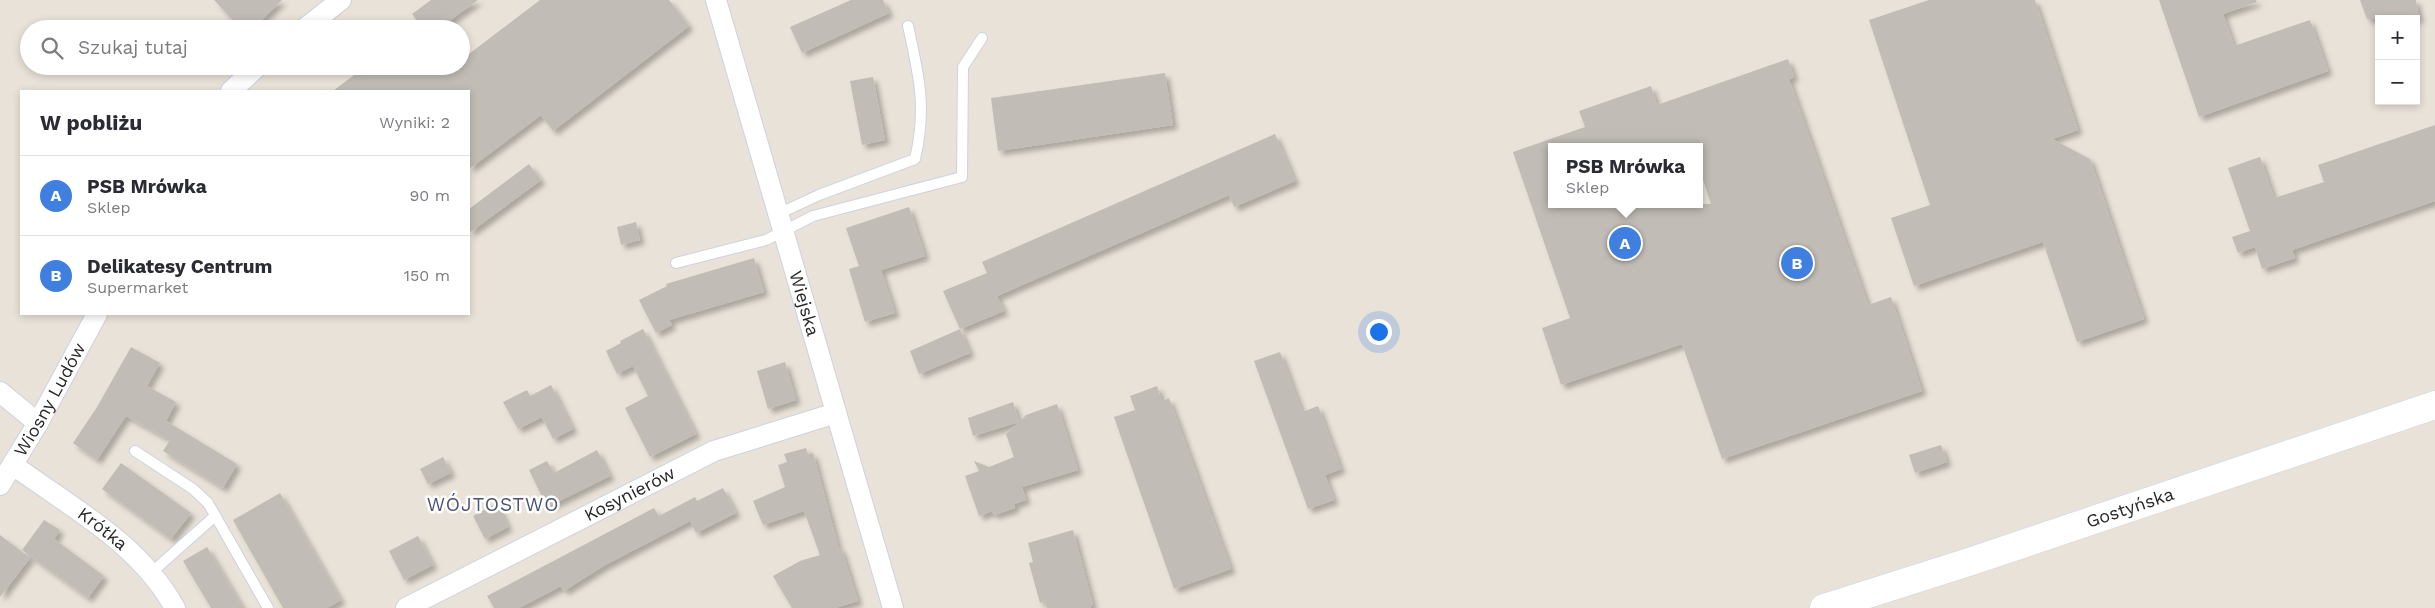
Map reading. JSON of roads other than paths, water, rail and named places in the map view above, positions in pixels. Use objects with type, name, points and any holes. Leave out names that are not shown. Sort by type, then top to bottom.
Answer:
[{"type":"main road","name":"Gostyńska","points":[[1824,608],[1972,561],[2435,405]]},
{"type":"street","points":[[315,20],[341,0]]},
{"type":"street","name":"Wiejska","points":[[716,0],[892,608]]},
{"type":"street","points":[[233,90],[249,75]]},
{"type":"street","name":"Wiosny Ludów","points":[[0,485],[38,423],[96,315]]},
{"type":"street","points":[[0,392],[38,423]]},
{"type":"street","name":"Kosynierów","points":[[406,608],[714,451],[836,413]]},
{"type":"street","name":"Krótka","points":[[13,466],[127,547],[151,573],[175,608]]},
{"type":"lane","points":[[676,263],[766,240],[780,222],[819,195],[915,159],[920,138],[922,88],[908,26]]},
{"type":"lane","points":[[780,222],[813,216],[962,177],[962,67],[982,38]]},
{"type":"lane","points":[[135,451],[201,495],[268,608]]},
{"type":"lane","points":[[151,573],[215,516]]},
{"type":"place","name":"PSB Mrówka","points":[[1625,243]]},
{"type":"place","name":"Delikatesy Centrum","points":[[1797,263]]},
{"type":"district","name":"WÓJTOSTWO","points":[[493,504]]}]
